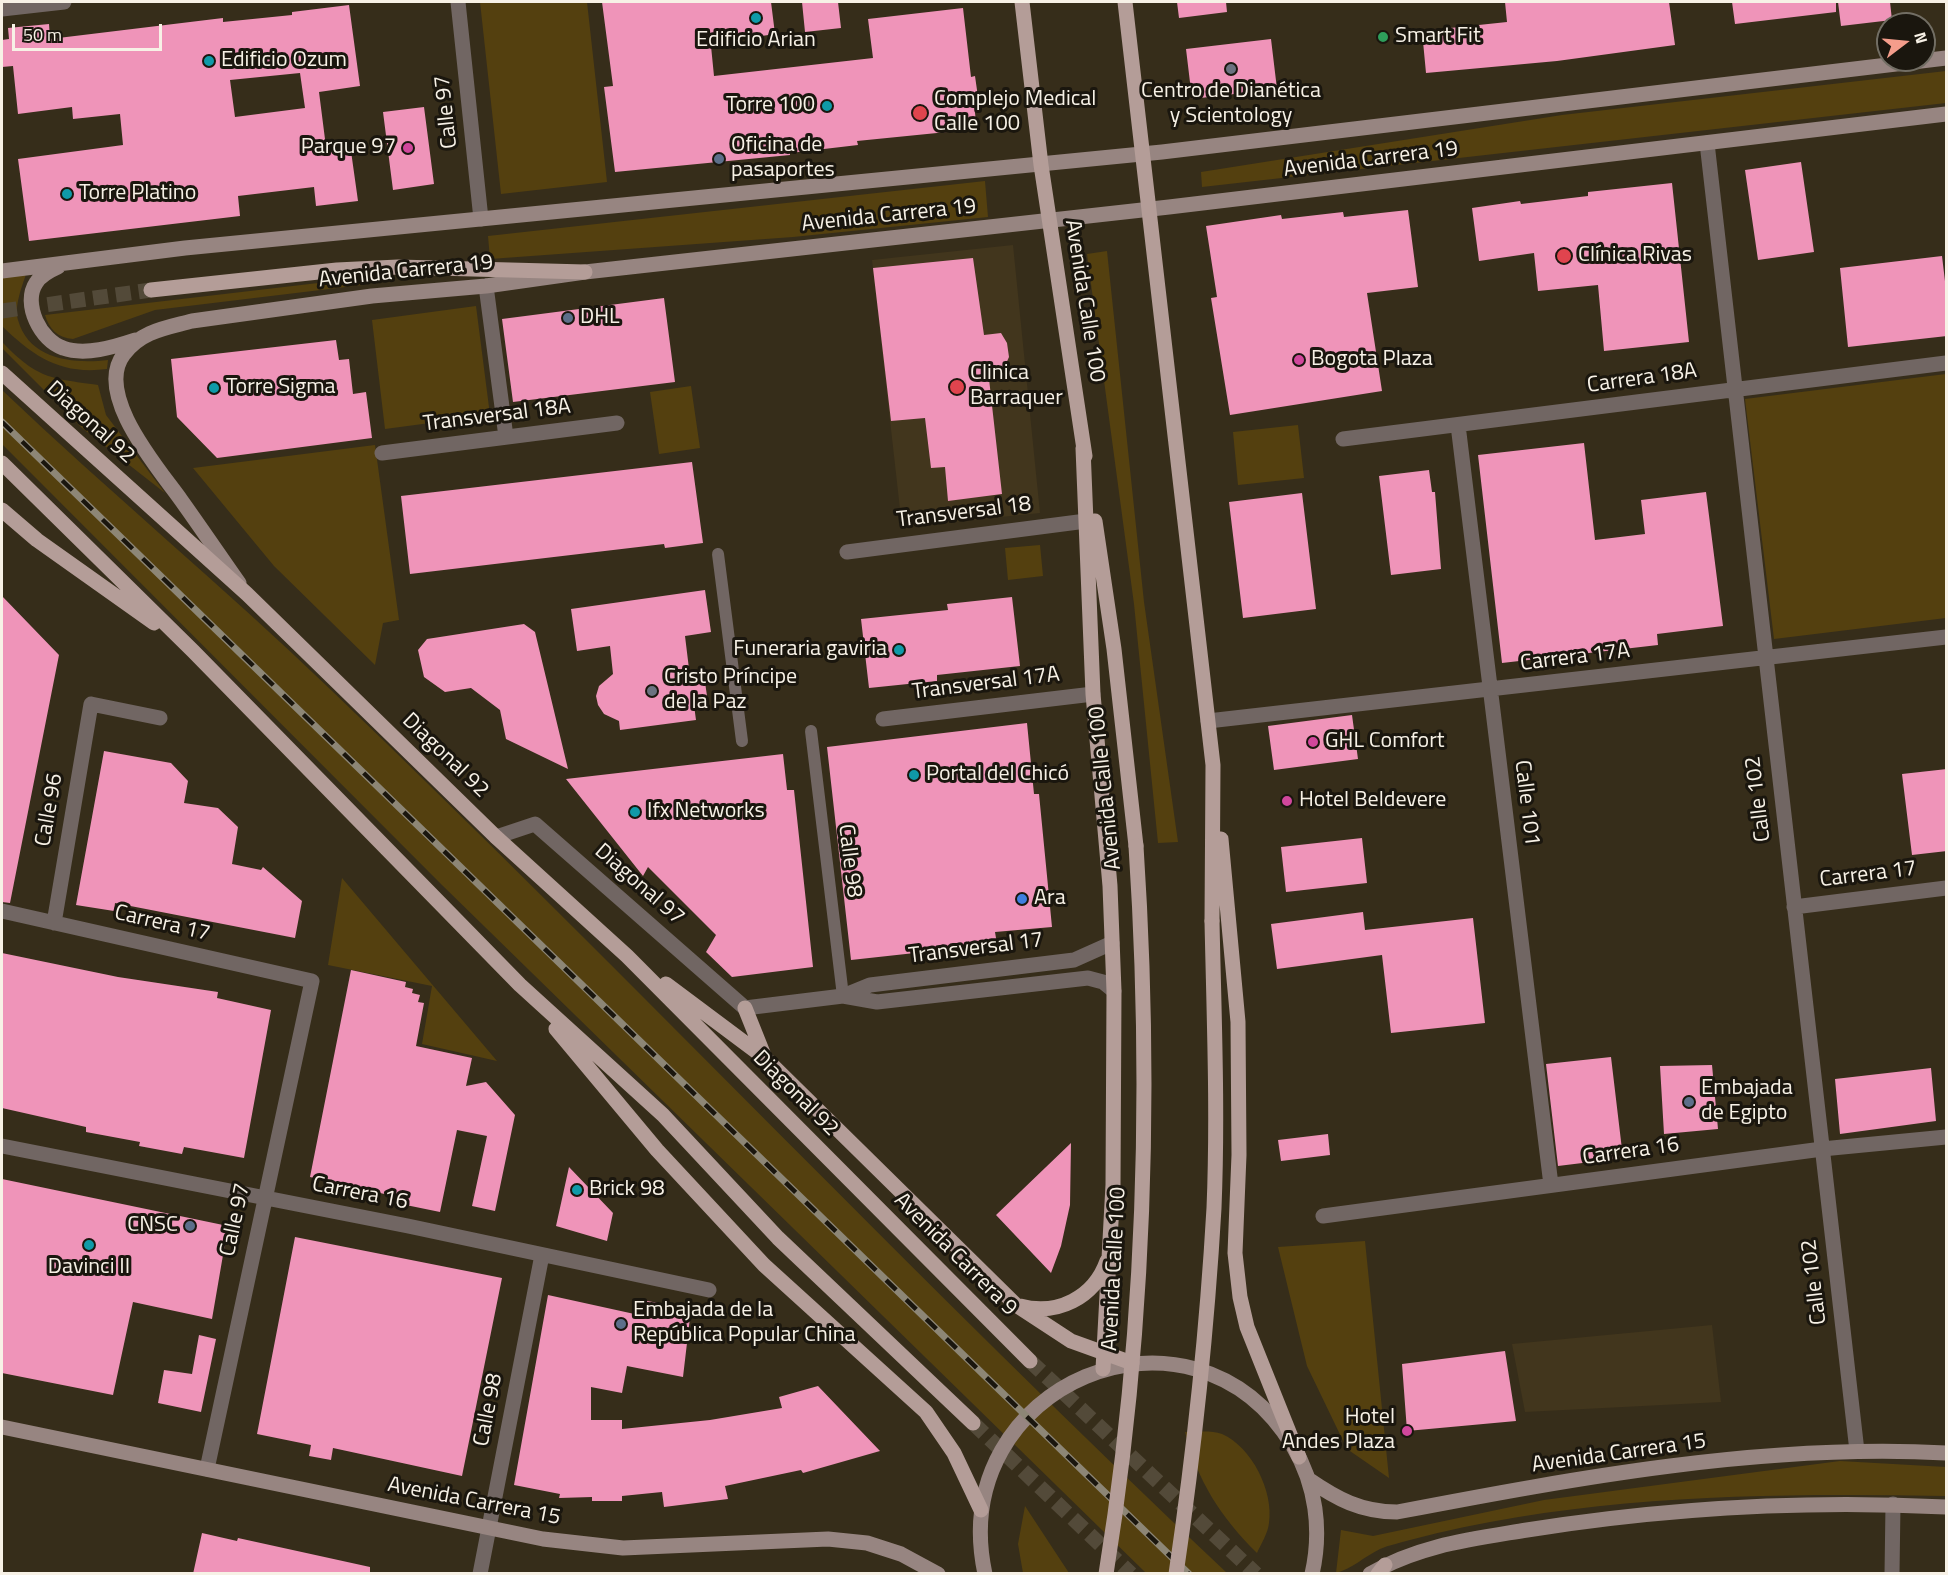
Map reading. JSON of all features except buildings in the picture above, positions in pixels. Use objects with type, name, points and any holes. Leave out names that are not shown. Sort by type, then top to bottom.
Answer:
[{"type":"main road","name":"Avenida Calle 100","points":[[1022,2],[1041,165],[1114,649],[1136,846],[1145,1019],[1141,1237],[1131,1379],[1106,1574]]},
{"type":"main road","points":[[1125,2],[1213,765],[1238,1022],[1237,1275],[1247,1327],[1308,1479],[1317,1532],[1312,1574]]},
{"type":"main road","name":"Avenida Carrera 19","points":[[2,271],[185,248],[1143,154],[1947,58]]},
{"type":"main road","name":"Avenida Carrera 19","points":[[66,264],[42,276],[34,285],[32,297],[34,315],[41,331],[51,343],[64,349],[78,351],[119,346],[192,321],[372,296],[486,286],[585,272],[1049,221],[1947,114]]},
{"type":"main road","points":[[151,290],[337,270],[398,267],[585,272]]},
{"type":"main road","points":[[139,338],[123,356],[117,368],[118,392],[123,410],[140,445],[247,594]]},
{"type":"main road","name":"Diagonal 92","points":[[2,373],[247,594],[496,837],[627,956],[848,1181]]},
{"type":"main road","points":[[1083,448],[1093,694],[1102,784],[1114,991],[1111,1238],[1103,1361]]},
{"type":"main road","points":[[2,463],[193,651],[520,985],[663,1115],[778,1238],[973,1423]]},
{"type":"main road","points":[[2,510],[37,540],[193,651]]},
{"type":"main road","points":[[1176,1574],[1200,1384],[1214,1207],[1216,1057],[1212,921],[1213,765]]},
{"type":"main road","points":[[627,956],[765,1058],[1016,1305],[1103,1361],[1161,1363],[1189,1368],[1234,1387],[1265,1410],[1284,1432],[1299,1457]]},
{"type":"main road","points":[[520,985],[657,1150],[757,1257],[926,1412],[954,1453],[981,1510]]},
{"type":"main road","points":[[745,1008],[765,1058]]},
{"type":"main road","name":"Avenida Carrera 9","points":[[848,1181],[1030,1361]]},
{"type":"main road","points":[[1016,1305],[1029,1308],[1049,1308],[1068,1304],[1082,1295],[1104,1270],[1111,1238]]},
{"type":"main road","points":[[985,1574],[981,1545],[981,1510],[985,1489],[1001,1448],[1027,1414],[1062,1386],[1103,1361]]},
{"type":"main road","name":"Avenida Carrera 15","points":[[2,1427],[489,1529],[585,1546],[623,1548],[828,1539],[867,1544],[901,1554],[938,1574]]},
{"type":"main road","name":"Avenida Carrera 15","points":[[1308,1479],[1333,1496],[1352,1505],[1374,1512],[1397,1512],[1622,1474],[1777,1455],[1857,1451],[1947,1453]]},
{"type":"main road","points":[[1370,1574],[1446,1543],[1576,1522],[1776,1506],[1893,1504],[1947,1506]]},
{"type":"street","points":[[2,9],[64,2]]},
{"type":"street","name":"Calle 97","points":[[458,2],[481,219]]},
{"type":"street","name":"Calle 102","points":[[1707,143],[1857,1451]]},
{"type":"street","points":[[486,286],[506,437]]},
{"type":"street","name":"Carrera 18A","points":[[1343,439],[1947,363]]},
{"type":"street","name":"Transversal 18A","points":[[382,453],[617,423]]},
{"type":"street","name":"Calle 101","points":[[1458,425],[1551,1185]]},
{"type":"street","name":"Transversal 18","points":[[847,552],[1086,520]]},
{"type":"street","points":[[718,554],[742,741]]},
{"type":"street","name":"Carrera 17A","points":[[1208,721],[1947,637]]},
{"type":"street","name":"Transversal 17A","points":[[883,719],[1093,694]]},
{"type":"street","name":"Calle 96","points":[[54,923],[91,704],[160,718]]},
{"type":"street","name":"Calle 98","points":[[811,731],[843,996]]},
{"type":"street","name":"Diagonal 97","points":[[496,837],[535,824],[745,1008]]},
{"type":"street","name":"Carrera 17","points":[[1794,907],[1947,888]]},
{"type":"street","name":"Carrera 17","points":[[2,911],[312,981]]},
{"type":"street","name":"Transversal 17","points":[[745,1008],[843,996],[870,985],[1074,960],[1112,943]]},
{"type":"street","name":"Transversal 17","points":[[843,996],[876,1002],[1088,978],[1103,982],[1114,991]]},
{"type":"street","name":"Calle 97","points":[[207,1469],[312,981]]},
{"type":"street","name":"Carrera 16","points":[[1323,1216],[1822,1149],[1947,1137]]},
{"type":"street","name":"Carrera 16","points":[[2,1146],[709,1290]]},
{"type":"street","name":"Calle 98","points":[[480,1574],[542,1256]]},
{"type":"street","points":[[1892,1574],[1893,1504]]},
{"type":"shaded area","points":[[480,2],[587,2],[607,182],[501,194]]},
{"type":"shaded area","points":[[1946,71],[1946,103],[1202,187],[1201,172],[1562,115]]},
{"type":"shaded area","points":[[985,181],[988,217],[793,237],[490,259],[488,236]]},
{"type":"shaded area","name":"Clinica Barraquer","points":[[1013,245],[1040,513],[902,527],[872,260]]},
{"type":"shaded area","points":[[1107,251],[1144,602],[1178,842],[1158,843],[1134,604],[1087,254]]},
{"type":"shaded area","points":[[26,274],[19,297],[17,315],[24,333],[32,344],[42,351],[67,360],[108,360],[107,369],[76,369],[49,361],[25,347],[2,326],[2,277]]},
{"type":"shaded area","points":[[361,278],[362,285],[155,310],[73,339],[55,332],[45,315]]},
{"type":"shaded area","points":[[476,306],[490,415],[385,429],[372,320]]},
{"type":"shaded area","points":[[2,342],[25,363],[45,375],[67,381],[98,385],[106,415],[165,493],[82,428],[2,348]]},
{"type":"shaded area","points":[[1946,374],[1946,618],[1774,639],[1745,399]]},
{"type":"shaded area","points":[[691,386],[700,448],[659,454],[650,392]]},
{"type":"shaded area","points":[[2,390],[250,614],[444,799],[1001,1355],[1227,1573],[1146,1573],[442,885],[2,444]]},
{"type":"shaded area","points":[[1298,425],[1304,478],[1238,485],[1233,432]]},
{"type":"shaded area","points":[[375,445],[399,620],[383,623],[375,665],[274,566],[193,468]]},
{"type":"shaded area","points":[[1040,545],[1043,576],[1008,580],[1005,548]]},
{"type":"shaded area","points":[[342,878],[497,1061],[422,1044],[432,986],[328,965]]},
{"type":"shaded area","points":[[1365,1241],[1389,1478],[1347,1449],[1307,1366],[1278,1247]]},
{"type":"shaded area","points":[[1712,1325],[1721,1402],[1525,1412],[1512,1344]]},
{"type":"shaded area","points":[[1185,1432],[1222,1434],[1243,1449],[1259,1472],[1270,1511],[1267,1531],[1257,1553],[1232,1526],[1212,1497],[1196,1466]]},
{"type":"shaded area","points":[[1840,1461],[1946,1467],[1946,1496],[1744,1496],[1609,1505],[1542,1513],[1476,1525],[1391,1545],[1380,1549],[1348,1569],[1336,1573],[1341,1530],[1373,1536],[1544,1500]]},
{"type":"shaded area","points":[[1025,1506],[1069,1573],[1023,1573],[1018,1544]]},
{"type":"tunnel","points":[[2,311],[151,290]]},
{"type":"tunnel","points":[[1030,1361],[1256,1574]]},
{"type":"tunnel","points":[[973,1423],[1131,1574]]},
{"type":"railway","points":[[2,422],[1189,1574]]},
{"type":"place","name":"Edificio Arian","points":[[756,18]]},
{"type":"place","name":"Smart Fit","points":[[1383,37]]},
{"type":"place","name":"Edificio Ozum","points":[[209,61]]},
{"type":"place","name":"Centro de Dianética y Scientology","points":[[1231,69]]},
{"type":"place","name":"Torre 100","points":[[827,106]]},
{"type":"place","name":"Complejo Medical Calle 100","points":[[920,113]]},
{"type":"place","name":"Parque 97","points":[[408,148]]},
{"type":"place","name":"Oficina de pasaportes","points":[[719,159]]},
{"type":"place","name":"Torre Platino","points":[[67,194]]},
{"type":"place","name":"Clínica Rivas","points":[[1564,256]]},
{"type":"place","name":"DHL","points":[[568,318]]},
{"type":"place","name":"Bogota Plaza","points":[[1299,360]]},
{"type":"place","name":"Clinica Barraquer","points":[[957,387]]},
{"type":"place","name":"Torre Sigma","points":[[214,388]]},
{"type":"place","name":"Funeraria gaviria","points":[[899,650]]},
{"type":"place","name":"Cristo Príncipe de la Paz","points":[[652,691]]},
{"type":"place","name":"GHL Comfort","points":[[1313,742]]},
{"type":"place","name":"Portal del Chicó","points":[[914,775]]},
{"type":"place","name":"Hotel Beldevere","points":[[1287,801]]},
{"type":"place","name":"Ifx Networks","points":[[635,812]]},
{"type":"place","name":"Ara","points":[[1022,899]]},
{"type":"place","name":"Embajada de Egipto","points":[[1689,1102]]},
{"type":"place","name":"Brick 98","points":[[577,1190]]},
{"type":"place","name":"CNSC","points":[[190,1226]]},
{"type":"place","name":"Davinci II","points":[[89,1245]]},
{"type":"place","name":"Embajada de la República Popular China","points":[[621,1324]]},
{"type":"place","name":"Hotel Andes Plaza","points":[[1407,1431]]}]
